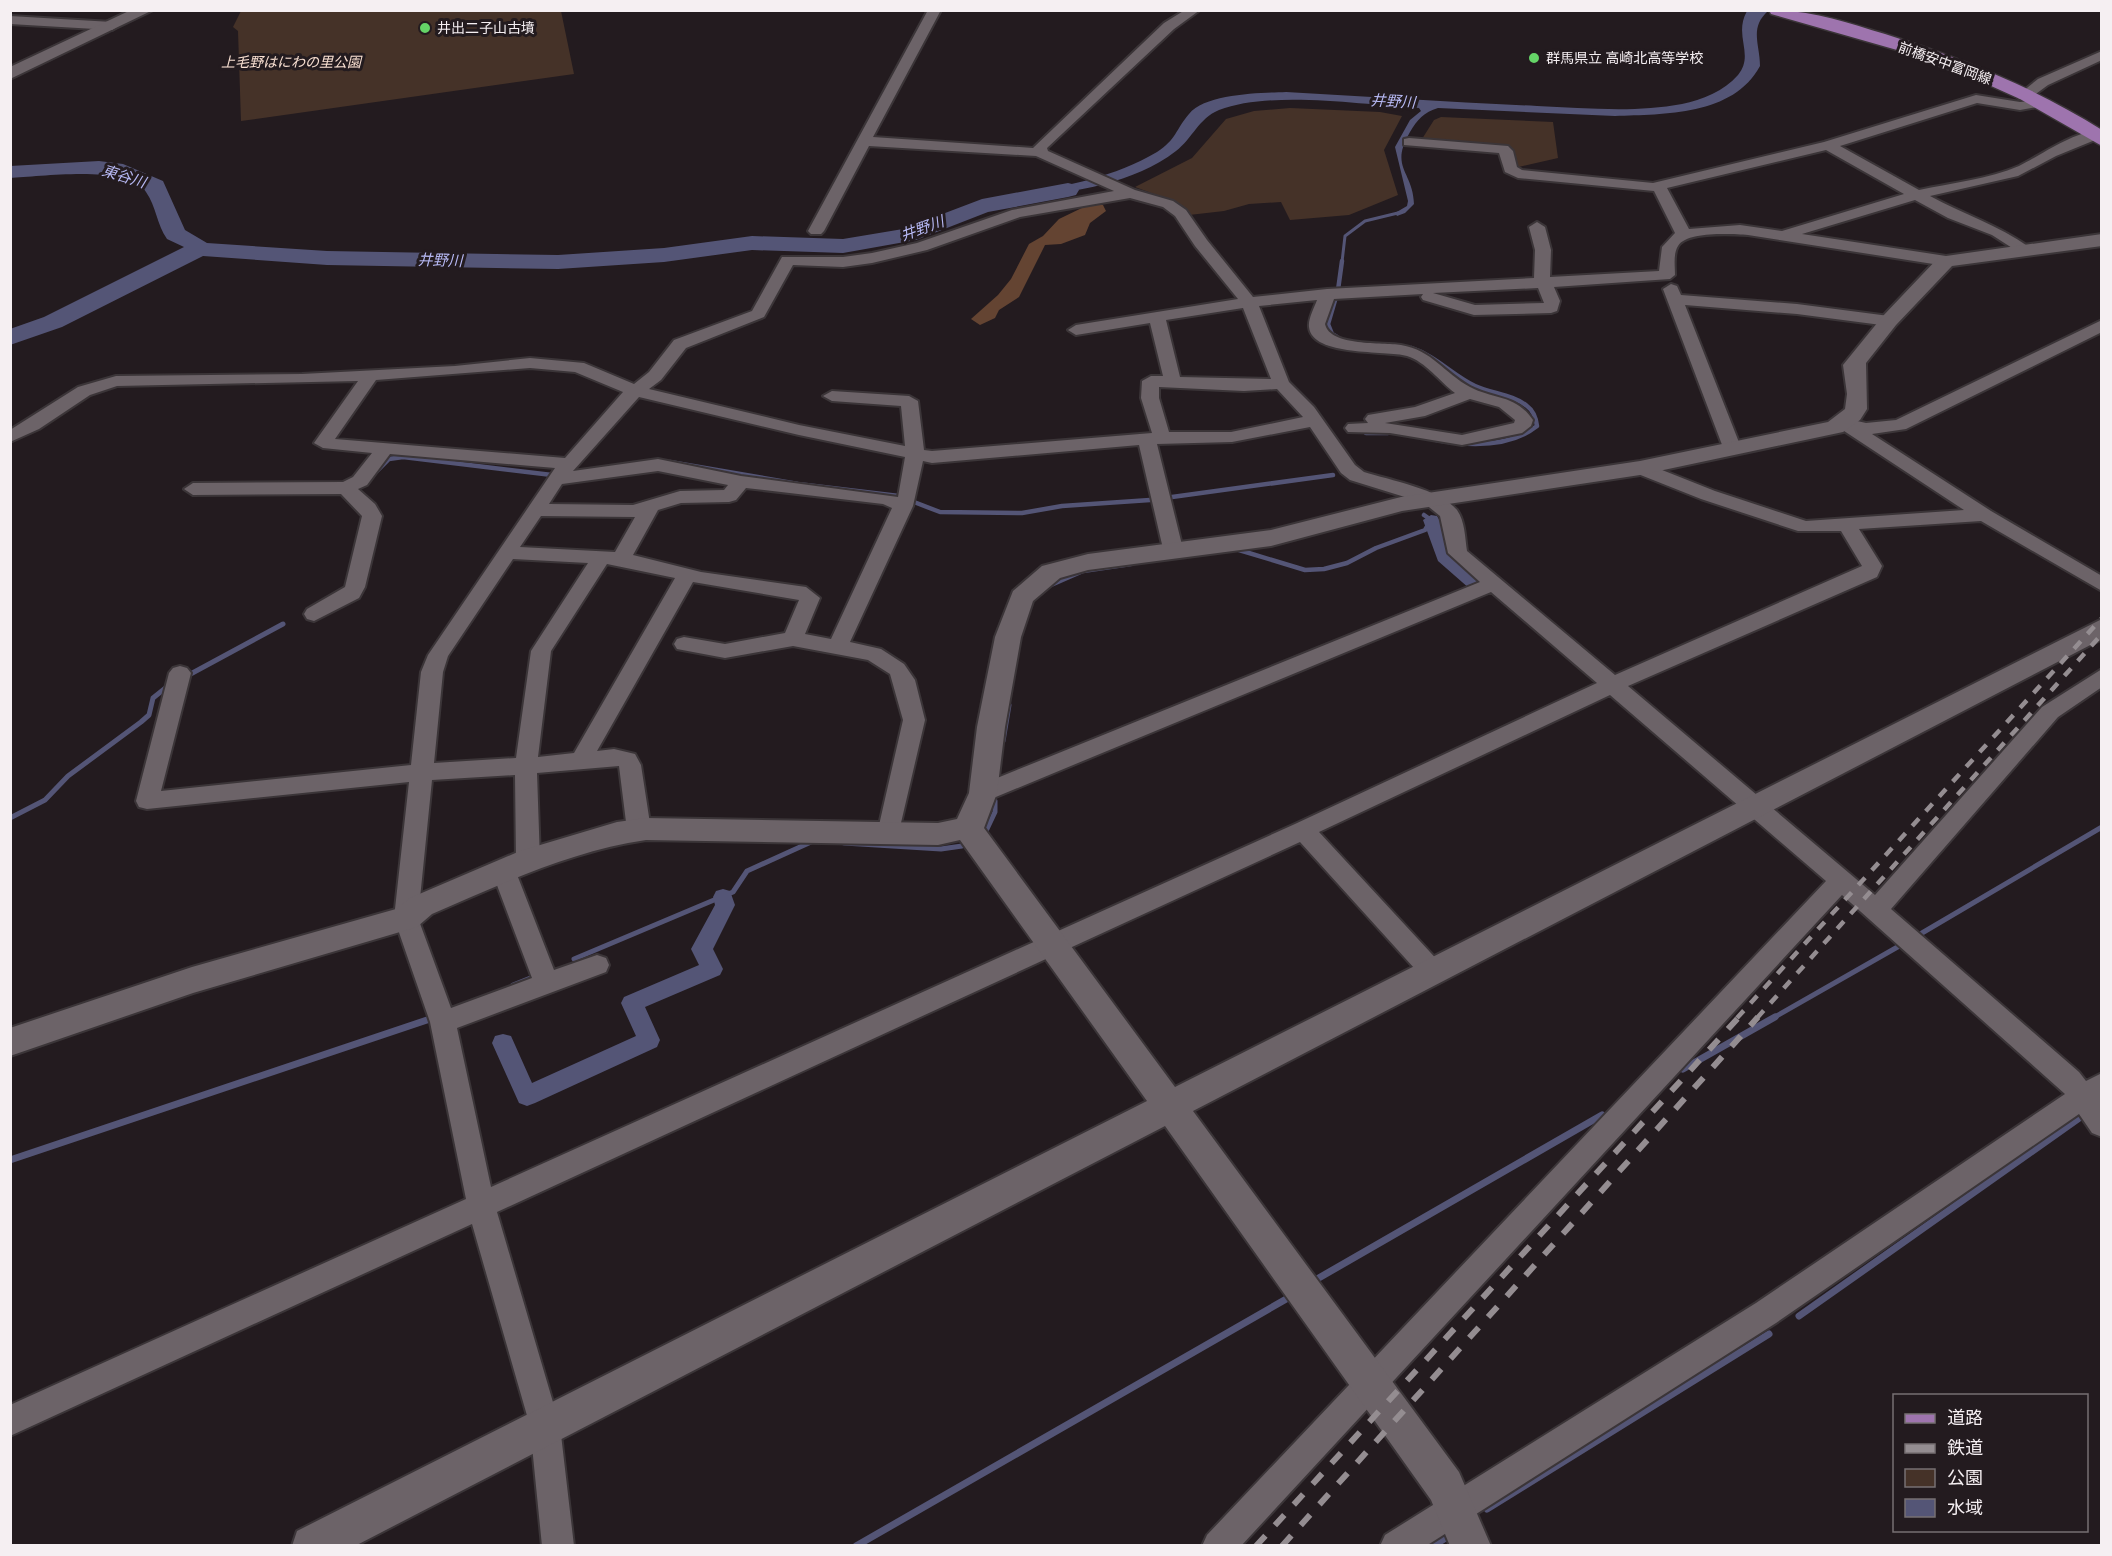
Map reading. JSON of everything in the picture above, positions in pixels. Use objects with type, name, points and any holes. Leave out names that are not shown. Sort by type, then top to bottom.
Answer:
[{"type":"main road","name":"前橋安中富岡線","points":[[1778,10],[1913,50],[1997,82],[2098,138]]},
{"type":"street","points":[[10,74],[145,10]]},
{"type":"street","points":[[816,231],[935,10]]},
{"type":"street","points":[[1040,151],[1043,144],[1169,26],[1194,10]]},
{"type":"street","points":[[10,20],[112,26]]},
{"type":"street","points":[[1409,140],[1503,149],[1506,151],[1511,171],[1524,175],[1646,187],[1659,186],[1828,145],[1925,117],[1976,99],[2020,106],[2031,99],[2043,82],[2102,55]]},
{"type":"street","points":[[1784,236],[1916,195],[2026,168],[2051,153],[2098,138]]},
{"type":"street","points":[[863,141],[1028,153],[1040,151]]},
{"type":"street","points":[[1828,145],[1953,215],[1997,232],[2023,250]]},
{"type":"street","points":[[1040,151],[1047,157],[1123,190],[1168,204],[1181,213],[1201,243],[1249,302],[1281,384],[1308,411],[1354,474],[1431,499],[1449,513],[1454,524],[1458,554],[1876,910],[2070,1080],[2092,1090],[2102,1125]]},
{"type":"street","points":[[1659,186],[1684,235]]},
{"type":"street","points":[[558,1545],[545,1426],[481,1206],[443,1022],[406,918],[432,672],[438,655],[563,471],[630,395],[655,376],[680,344],[758,314],[788,260],[843,262],[921,248],[1017,213],[1123,190]]},
{"type":"street","points":[[1417,290],[1417,297],[1442,299],[1474,310],[1546,310],[1551,308],[1552,301],[1542,278],[1543,250],[1537,227]]},
{"type":"street","points":[[1076,330],[1157,319],[1249,302],[1334,294],[1664,276],[1667,275],[1668,253],[1672,242],[1684,235],[1735,229],[1946,261],[2102,240]]},
{"type":"street","points":[[10,1042],[192,980],[406,918],[421,906],[528,861],[598,838],[639,830],[938,834],[966,828],[973,822],[983,793],[991,727],[1008,637],[1022,597],[1043,578],[1065,566],[1271,538],[1431,499],[1640,468],[1732,450],[1844,423],[1854,415],[1858,406],[1854,365],[1889,321],[1946,261]]},
{"type":"street","points":[[1664,276],[1676,299],[1732,450]]},
{"type":"street","points":[[1334,294],[1317,324],[1323,335],[1345,345],[1412,353],[1428,361],[1470,393],[1515,408],[1522,416],[1524,423],[1515,429],[1462,440],[1390,428],[1354,428]]},
{"type":"street","points":[[1676,299],[1797,309],[1889,321]]},
{"type":"street","points":[[1157,319],[1168,354],[1172,382]]},
{"type":"street","points":[[1844,423],[1865,429],[1900,425],[2102,325]]},
{"type":"street","points":[[10,436],[33,425],[84,391],[116,381],[302,379],[455,371],[514,363],[578,367],[636,391],[932,456],[1154,439],[1232,437],[1252,431],[1314,421]]},
{"type":"street","points":[[371,375],[323,443],[563,471],[658,465],[741,482],[887,499],[904,506]]},
{"type":"street","points":[[1174,553],[1154,439],[1150,398],[1151,381],[1244,386],[1281,384]]},
{"type":"street","points":[[1332,445],[1354,428],[1376,418],[1419,412],[1470,393]]},
{"type":"street","points":[[832,396],[909,401],[915,454],[904,506],[838,646]]},
{"type":"street","points":[[1844,423],[1984,515],[2101,583]]},
{"type":"street","points":[[193,489],[346,488],[360,481],[384,449]]},
{"type":"street","points":[[1640,468],[1708,495],[1805,528],[1984,515]]},
{"type":"street","points":[[535,510],[634,512],[680,497],[729,496],[741,482]]},
{"type":"street","points":[[314,615],[352,593],[355,587],[372,516],[368,508],[346,488]]},
{"type":"street","points":[[528,861],[526,766],[541,651],[650,507]]},
{"type":"street","points":[[10,1421],[1303,830],[1612,685],[1870,572],[1872,566],[1848,526]]},
{"type":"street","points":[[506,552],[611,558],[687,575],[807,594],[810,598],[809,604],[793,639]]},
{"type":"street","points":[[581,760],[687,575]]},
{"type":"street","points":[[983,793],[1493,584]]},
{"type":"street","points":[[312,1545],[2102,628]]},
{"type":"street","points":[[684,644],[725,651],[793,639],[874,654],[897,669],[904,680],[912,703],[914,720],[889,834]]},
{"type":"street","points":[[180,673],[147,801],[423,772],[526,766],[614,757],[627,760],[639,830]]},
{"type":"street","points":[[1876,910],[2050,712],[2102,676]]},
{"type":"street","points":[[966,828],[980,842],[1054,943],[1445,1486],[1471,1545]]},
{"type":"street","points":[[1303,830],[1433,972]]},
{"type":"street","points":[[504,872],[547,985]]},
{"type":"street","points":[[1218,1545],[1371,1385],[1840,881]]},
{"type":"street","points":[[443,1022],[597,965]]},
{"type":"street","points":[[1396,1545],[1767,1313],[2092,1090]]},
{"type":"green space","name":"上毛野はにわの里公園","points":[[241,11],[561,11],[574,74],[241,121],[238,31],[233,27]]},
{"type":"green space","points":[[1290,108],[1380,112],[1402,116],[1384,150],[1398,195],[1349,215],[1290,220],[1281,202],[1249,204],[1224,211],[1189,215],[1173,201],[1135,187],[1192,158],[1226,119],[1254,111]]},
{"type":"green space","points":[[1441,117],[1553,122],[1558,158],[1514,168],[1511,150],[1422,139],[1434,120]]},
{"type":"shaded area","points":[[1088,205],[1103,205],[1106,211],[1090,223],[1085,235],[1061,244],[1045,245],[1019,297],[999,310],[995,318],[980,325],[971,319],[998,295],[1011,279],[1029,244],[1043,236],[1059,219]]},
{"type":"water","points":[[1747,11],[1768,11],[1762,17],[1757,30],[1760,66],[1748,82],[1733,95],[1715,103],[1675,112],[1615,116],[1438,108],[1429,112],[1415,124],[1404,144],[1402,162],[1413,193],[1414,204],[1405,213],[1397,216],[1395,213],[1407,206],[1408,201],[1395,147],[1410,120],[1421,111],[1419,108],[1318,100],[1265,101],[1240,104],[1219,110],[1206,118],[1176,151],[1123,179],[1084,189],[1025,198],[1021,193],[1091,179],[1141,161],[1168,143],[1189,114],[1197,107],[1221,98],[1235,96],[1286,92],[1610,109],[1664,107],[1690,102],[1719,90],[1738,75],[1745,60],[1742,29]]},
{"type":"waterway","name":"東谷川","points":[[10,172],[99,167],[115,169],[138,177],[155,186],[175,234],[191,241],[201,249]]},
{"type":"waterway","name":"井野川","points":[[201,249],[327,258],[558,262],[664,255],[752,243],[843,246],[908,235],[982,206],[1068,190]]},
{"type":"waterway","points":[[1342,262],[1345,236],[1365,221],[1402,212]]},
{"type":"waterway","name":"井野川","points":[[10,338],[53,322],[183,255],[201,249]]},
{"type":"waterway","points":[[1337,337],[1332,334],[1328,324],[1338,290],[1342,261]]},
{"type":"waterway","points":[[1411,348],[1420,351],[1475,386],[1521,402],[1531,410],[1537,423],[1537,426],[1526,433],[1501,442],[1475,444],[1436,440]]},
{"type":"waterway","points":[[1366,433],[1388,433]]},
{"type":"waterway","points":[[377,471],[389,459],[403,457],[552,475]]},
{"type":"waterway","points":[[670,462],[798,484],[899,496]]},
{"type":"waterway","points":[[1172,497],[1333,475]]},
{"type":"waterway","points":[[914,502],[940,512],[1022,513],[1062,506],[1150,500]]},
{"type":"waterway","points":[[1239,550],[1305,570],[1324,569],[1347,563],[1376,548],[1425,530],[1431,520],[1424,515]]},
{"type":"waterway","points":[[1431,520],[1444,557],[1476,585]]},
{"type":"waterway","points":[[1051,585],[1083,571],[1131,564]]},
{"type":"waterway","points":[[185,677],[283,624]]},
{"type":"waterway","points":[[10,818],[45,800],[68,776],[141,722],[149,715],[153,698],[168,686]]},
{"type":"waterway","points":[[1003,741],[1009,705]]},
{"type":"waterway","points":[[986,831],[995,812],[995,801]]},
{"type":"waterway","points":[[1922,933],[2102,827]]},
{"type":"waterway","points":[[574,959],[733,892],[747,871],[811,842]]},
{"type":"waterway","points":[[844,843],[941,849],[962,846]]},
{"type":"waterway","points":[[503,1043],[527,1096],[649,1040],[632,1003],[712,969],[702,949],[725,905],[723,897]]},
{"type":"waterway","points":[[1773,1018],[1901,945]]},
{"type":"waterway","points":[[513,985],[533,977]]},
{"type":"waterway","points":[[1683,1069],[1775,1017]]},
{"type":"waterway","points":[[10,1160],[427,1020]]},
{"type":"waterway","points":[[1317,1279],[1602,1115]]},
{"type":"waterway","points":[[1799,1316],[2078,1119]]},
{"type":"waterway","points":[[856,1546],[1288,1298]]},
{"type":"waterway","points":[[1487,1509],[1769,1334]]},
{"type":"waterway","points":[[1433,1546],[1447,1537]]},
{"type":"railway","points":[[1737,1018],[2102,618]]},
{"type":"railway","points":[[1757,1018],[2102,634]]},
{"type":"railway","points":[[1256,1546],[1739,1017]]},
{"type":"railway","points":[[1282,1546],[1758,1017]]},
{"type":"place","name":"井出二子山古墳","points":[[425,28]]},
{"type":"place","name":"群馬県立 高崎北高等学校","points":[[1534,58]]}]
